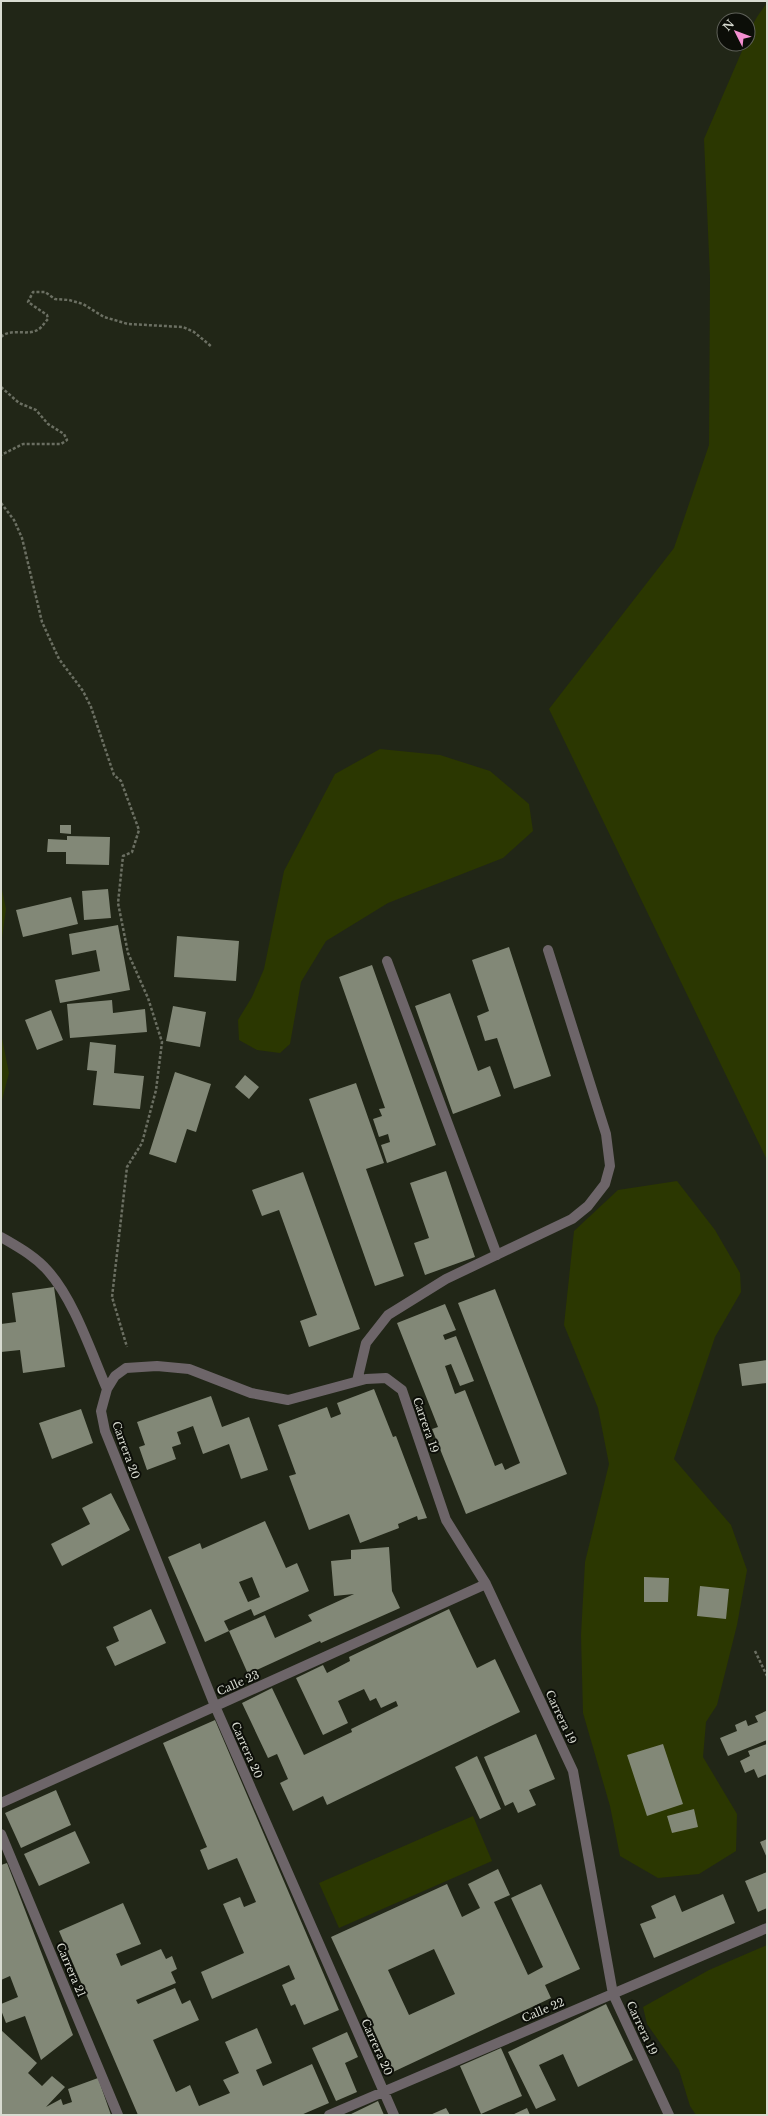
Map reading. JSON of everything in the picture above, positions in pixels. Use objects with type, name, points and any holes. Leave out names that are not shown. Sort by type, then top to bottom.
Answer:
[{"type":"street","points":[[357,1381],[366,1343],[388,1315],[446,1279],[572,1219],[588,1206],[605,1184],[610,1166],[606,1134],[548,950]]},
{"type":"street","points":[[387,961],[497,1255]]},
{"type":"street","points":[[1,1237],[28,1253],[47,1270],[63,1289],[107,1388]]},
{"type":"street","name":"Carrera 19","points":[[107,1388],[114,1376],[126,1368],[157,1366],[189,1370],[251,1393],[288,1400],[366,1379],[386,1378],[402,1390],[446,1520],[486,1584],[573,1771],[613,1994],[669,2115]]},
{"type":"street","name":"Carrera 20","points":[[107,1388],[101,1411],[104,1431],[215,1706],[394,2115]]},
{"type":"street","name":"Calle 23","points":[[1,1803],[486,1584]]},
{"type":"street","name":"Carrera 21","points":[[1,1834],[118,2115]]},
{"type":"street","name":"Calle 22","points":[[329,2115],[767,1928]]},
{"type":"path","points":[[1,338],[10,332],[33,332],[39,329],[48,319],[48,315],[28,302],[33,292],[45,292],[55,299],[69,300],[83,304],[104,317],[128,324],[183,327],[194,332],[212,347]]},
{"type":"path","points":[[1,387],[19,403],[36,410],[48,424],[64,434],[67,440],[61,444],[23,444],[1,455]]},
{"type":"path","points":[[1,503],[14,520],[22,538],[42,622],[59,659],[83,691],[91,707],[114,775],[121,781],[139,830],[132,852],[123,856],[118,903],[128,954],[148,998],[162,1042],[156,1090],[142,1143],[127,1167],[112,1297],[122,1335],[135,1368]]},
{"type":"path","points":[[755,1651],[767,1676]]},
{"type":"green space","points":[[767,3],[767,1160],[549,709],[674,548],[709,445],[710,277],[704,139],[742,52],[756,52],[757,17]]},
{"type":"green space","points":[[380,749],[440,755],[490,771],[529,804],[533,831],[503,858],[388,903],[326,941],[301,982],[290,1044],[280,1053],[257,1050],[239,1040],[238,1020],[252,997],[264,969],[284,871],[335,774]]},
{"type":"green space","points":[[1,885],[6,909],[1,945]]},
{"type":"green space","points":[[1,1033],[9,1073],[1,1104]]},
{"type":"green space","points":[[677,1181],[715,1230],[740,1273],[741,1292],[715,1337],[674,1459],[731,1525],[747,1570],[737,1625],[717,1705],[706,1722],[703,1757],[737,1814],[736,1851],[699,1874],[658,1878],[620,1856],[610,1806],[583,1713],[581,1635],[585,1562],[609,1464],[598,1408],[564,1325],[574,1231],[618,1190]]},
{"type":"green space","points":[[473,1816],[492,1861],[339,1928],[319,1883]]},
{"type":"green space","points":[[767,1945],[767,2115],[696,2115],[690,2106],[679,2070],[647,2024],[643,2007],[709,1970]]},
{"type":"building","points":[[60,825],[71,825],[71,834],[60,833]]},
{"type":"building","points":[[67,836],[110,837],[109,865],[66,864],[66,852],[47,852],[48,839],[67,840]]},
{"type":"building","points":[[108,889],[111,918],[84,920],[82,891]]},
{"type":"building","points":[[71,897],[78,924],[23,937],[16,910]]},
{"type":"building","points":[[118,925],[130,990],[60,1003],[55,980],[100,971],[96,950],[72,955],[69,934]]},
{"type":"building","points":[[177,936],[239,941],[236,981],[174,977]]},
{"type":"building","points":[[509,947],[551,1076],[514,1089],[497,1038],[485,1041],[477,1016],[489,1011],[472,960]]},
{"type":"building","points":[[372,965],[436,1145],[387,1163],[381,1145],[390,1142],[388,1134],[379,1137],[373,1119],[382,1116],[379,1109],[385,1108],[339,977]]},
{"type":"building","points":[[450,993],[478,1071],[490,1066],[501,1096],[453,1114],[415,1006]]},
{"type":"building","points":[[112,1000],[113,1013],[145,1009],[147,1032],[70,1038],[67,1004]]},
{"type":"building","points":[[173,1006],[206,1012],[200,1047],[166,1041]]},
{"type":"building","points":[[51,1010],[63,1040],[37,1050],[25,1020]]},
{"type":"building","points":[[90,1042],[116,1045],[114,1073],[144,1076],[140,1109],[93,1105],[97,1071],[87,1070]]},
{"type":"building","points":[[175,1072],[211,1084],[196,1132],[187,1129],[176,1163],[149,1154]]},
{"type":"building","points":[[245,1075],[259,1087],[249,1099],[235,1087]]},
{"type":"building","points":[[356,1083],[384,1163],[366,1169],[404,1276],[375,1286],[309,1099]]},
{"type":"building","points":[[446,1171],[475,1257],[425,1275],[414,1243],[429,1238],[410,1183]]},
{"type":"building","points":[[303,1172],[360,1329],[309,1347],[300,1321],[317,1315],[279,1210],[262,1216],[252,1190]]},
{"type":"building","points":[[54,1287],[65,1367],[23,1373],[20,1350],[1,1352],[1,1324],[16,1322],[12,1293]]},
{"type":"building","points":[[495,1289],[567,1474],[466,1514],[432,1429],[438,1427],[397,1323],[445,1304],[456,1330],[443,1335],[445,1340],[456,1336],[474,1381],[460,1386],[451,1364],[445,1366],[455,1394],[465,1390],[495,1466],[502,1463],[505,1470],[520,1463],[458,1303]]},
{"type":"building","points":[[767,1360],[767,1383],[742,1386],[739,1364]]},
{"type":"building","points":[[374,1389],[393,1437],[396,1436],[427,1518],[418,1520],[417,1516],[398,1524],[399,1528],[360,1543],[349,1514],[309,1530],[289,1476],[296,1474],[278,1425],[327,1407],[331,1418],[341,1414],[337,1403]]},
{"type":"building","points":[[211,1396],[222,1427],[249,1417],[268,1470],[241,1479],[229,1444],[203,1454],[193,1426],[177,1432],[181,1444],[172,1447],[176,1459],[147,1470],[139,1447],[145,1445],[137,1422]]},
{"type":"building","points":[[81,1409],[93,1443],[52,1459],[39,1423]]},
{"type":"building","points":[[111,1493],[130,1530],[62,1566],[51,1544],[90,1524],[82,1508]]},
{"type":"building","points":[[265,1521],[286,1568],[297,1563],[309,1591],[254,1616],[251,1609],[224,1621],[229,1631],[205,1642],[168,1557],[200,1543],[202,1549]],"holes":[[[252,1577],[260,1597],[248,1602],[239,1582]]]},
{"type":"building","points":[[389,1547],[392,1591],[400,1608],[321,1643],[320,1641],[248,1674],[229,1631],[265,1615],[275,1638],[312,1621],[308,1615],[354,1594],[334,1596],[331,1561],[351,1559],[351,1550]]},
{"type":"building","points":[[644,1577],[669,1578],[668,1602],[644,1602]]},
{"type":"building","points":[[700,1586],[729,1589],[726,1619],[697,1616]]},
{"type":"building","points":[[151,1609],[166,1643],[115,1666],[106,1647],[119,1641],[113,1627]]},
{"type":"building","points":[[449,1609],[477,1668],[495,1659],[520,1712],[327,1805],[323,1796],[293,1811],[280,1783],[288,1779],[277,1754],[268,1758],[242,1703],[272,1688],[304,1755],[352,1732],[351,1729],[398,1706],[396,1701],[381,1708],[376,1698],[370,1701],[364,1689],[338,1701],[348,1723],[323,1735],[296,1678],[323,1665],[327,1673],[350,1661],[349,1657]]},
{"type":"building","points":[[766,1711],[767,1740],[728,1756],[720,1738],[737,1731],[735,1725],[746,1720],[748,1726],[758,1722],[755,1716]]},
{"type":"building","points":[[215,1720],[339,2010],[304,2025],[295,2004],[291,2006],[282,1985],[295,1979],[289,1965],[212,1999],[201,1972],[244,1953],[223,1904],[240,1897],[244,1907],[256,1902],[237,1858],[208,1870],[200,1850],[207,1847],[163,1743]]},
{"type":"building","points":[[536,1734],[555,1779],[529,1790],[536,1805],[518,1813],[513,1802],[505,1806],[484,1757]]},
{"type":"building","points":[[663,1744],[683,1804],[647,1816],[627,1755]]},
{"type":"building","points":[[767,1744],[767,1774],[758,1778],[754,1769],[745,1773],[740,1761],[750,1756],[748,1751]]},
{"type":"building","points":[[477,1756],[501,1809],[480,1819],[455,1767]]},
{"type":"building","points":[[56,1790],[71,1825],[21,1848],[5,1813]]},
{"type":"building","points":[[694,1809],[698,1827],[672,1833],[667,1816]]},
{"type":"building","points":[[75,1831],[90,1863],[39,1886],[24,1854]]},
{"type":"building","points":[[767,1839],[767,1858],[760,1842]]},
{"type":"building","points":[[7,1863],[73,2035],[41,2060],[25,2016],[6,2023],[1,2010],[1,2004],[18,1997],[10,1976],[1,1980],[1,1865]]},
{"type":"building","points":[[498,1869],[510,1895],[494,1902],[528,1975],[543,1967],[511,1898],[541,1884],[580,1969],[545,1985],[551,1998],[393,2072],[331,1937],[447,1884],[462,1917],[480,1908],[468,1884]],"holes":[[[434,1949],[455,1994],[409,2015],[388,1970]]]},
{"type":"building","points":[[767,1872],[767,1908],[758,1912],[745,1881]]},
{"type":"building","points":[[723,1894],[735,1923],[654,1958],[640,1924],[656,1918],[651,1906],[675,1895],[682,1912]]},
{"type":"building","points":[[123,1903],[141,1944],[116,1954],[121,1966],[161,1949],[166,1959],[172,1956],[177,1969],[171,1972],[176,1983],[136,2000],[138,2004],[175,1988],[182,2004],[190,2000],[199,2020],[153,2040],[176,2092],[190,2085],[199,2106],[230,2093],[223,2080],[239,2073],[225,2042],[257,2028],[272,2063],[256,2070],[263,2086],[312,2064],[329,2103],[301,2115],[138,2115],[59,1931]]},
{"type":"building","points":[[606,2004],[633,2060],[578,2087],[563,2054],[539,2065],[556,2100],[536,2109],[508,2052]]},
{"type":"building","points":[[1,2030],[37,2063],[28,2073],[42,2086],[52,2076],[65,2087],[46,2107],[61,2099],[63,2105],[72,2102],[68,2089],[98,2078],[111,2115],[1,2115]]},
{"type":"building","points":[[347,2032],[358,2057],[345,2063],[357,2092],[336,2101],[312,2048]]},
{"type":"building","points":[[501,2048],[522,2096],[481,2114],[460,2066]]},
{"type":"building","points":[[378,2101],[384,2115],[349,2115]]},
{"type":"building","points":[[446,2108],[450,2115],[430,2115]]},
{"type":"building","points":[[527,2108],[530,2115],[512,2115]]}]
